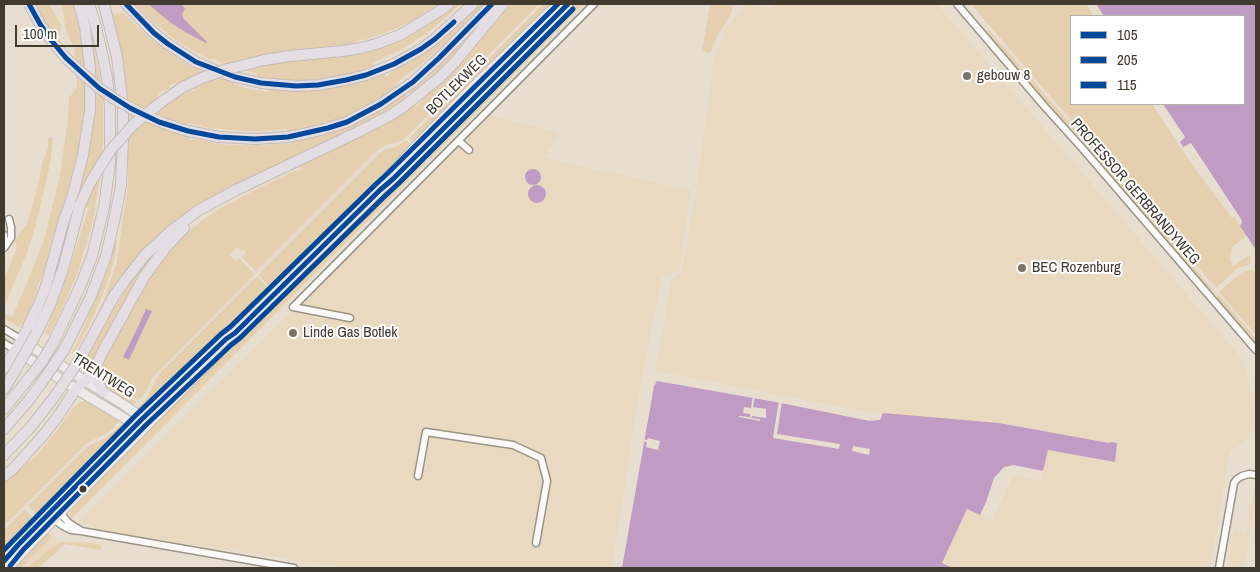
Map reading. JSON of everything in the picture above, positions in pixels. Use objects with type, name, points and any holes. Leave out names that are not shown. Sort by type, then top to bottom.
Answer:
[{"type":"highway","points":[[29,4],[46,32],[66,58],[99,88],[123,104],[146,116],[188,131],[219,137],[255,140],[288,137],[328,128],[347,122],[381,104],[403,89],[439,58],[492,4]]},
{"type":"highway","points":[[4,368],[22,340],[46,286],[78,176],[90,110],[90,68],[85,27],[79,4]]},
{"type":"highway","points":[[4,409],[43,360],[53,343],[80,287],[92,256],[104,207],[110,163],[110,107],[103,57],[89,4]]},
{"type":"highway","points":[[4,429],[30,400],[64,350],[91,296],[106,256],[121,185],[124,139],[123,107],[117,57],[104,4]]},
{"type":"highway","points":[[126,4],[154,33],[196,62],[235,78],[261,83],[296,86],[318,85],[356,78],[394,64],[435,39],[473,4]]},
{"type":"highway","points":[[4,389],[16,371],[50,305],[80,205],[90,184],[110,151],[133,125],[160,103],[202,78],[224,70],[264,60],[342,51],[376,44],[400,35],[449,4]]},
{"type":"highway","points":[[4,455],[30,428],[55,396],[80,359],[114,296],[133,269],[166,235],[191,215],[236,190],[348,137],[388,116],[412,100],[455,62],[503,4]]},
{"type":"highway","points":[[4,476],[18,464],[40,439],[76,389],[93,373],[102,353],[150,267],[175,236],[199,216],[236,190]]},
{"type":"highway","points":[[93,373],[103,392]]},
{"type":"main road","name":"BOTLEKWEG","points":[[380,190],[389,175],[415,147],[558,4]]},
{"type":"main road","name":"BOTLEKWEG","points":[[8,568],[140,425],[226,338],[235,333],[393,179],[568,4]]},
{"type":"main road","name":"TRENTWEG","points":[[22,340],[134,412],[140,425]]},
{"type":"main road","name":"TRENTWEG","points":[[15,350],[76,389],[140,425]]},
{"type":"main road","name":"BOTLEKWEG","points":[[4,561],[18,545],[55,515]]},
{"type":"street","points":[[350,318],[293,307],[594,4]]},
{"type":"street","name":"PROFESSOR GERBRANDYWEG","points":[[957,4],[1256,350]]},
{"type":"street","points":[[459,141],[468,150]]},
{"type":"street","points":[[4,247],[11,238],[9,219]]},
{"type":"street","points":[[4,235],[4,247]]},
{"type":"street","name":"TRENTWEG","points":[[4,329],[22,340]]},
{"type":"street","name":"TRENTWEG","points":[[4,343],[15,350]]},
{"type":"street","points":[[418,476],[426,432],[513,445],[541,458],[547,481],[536,544]]},
{"type":"street","points":[[1219,568],[1234,483],[1242,476],[1256,475]]},
{"type":"street","points":[[55,515],[63,526],[71,530],[294,568]]},
{"type":"shaded area","points":[[33,4],[50,4],[61,25],[59,38],[44,22]]},
{"type":"shaded area","points":[[62,4],[75,4],[78,17],[86,64],[86,110],[81,146],[44,270],[26,320],[18,327],[4,318],[4,313],[12,317],[45,236],[60,175],[69,98],[77,87],[74,48],[66,31]]},
{"type":"shaded area","points":[[135,4],[438,4],[417,18],[395,29],[363,41],[363,39],[354,42],[365,53],[374,51],[373,49],[431,21],[455,4],[461,4],[426,35],[399,51],[372,63],[386,76],[433,47],[480,4],[486,4],[446,45],[442,45],[395,84],[416,106],[463,61],[511,4],[539,4],[404,139],[378,150],[256,272],[242,257],[246,253],[243,249],[242,251],[237,247],[229,255],[236,261],[239,258],[255,274],[157,373],[145,393],[138,400],[99,376],[102,362],[150,276],[162,259],[183,236],[221,208],[296,170],[297,172],[301,170],[297,156],[168,230],[87,338],[117,262],[128,183],[125,101],[113,14],[123,13],[152,40],[192,67],[248,89],[269,92],[255,73],[223,64],[212,58],[211,60],[175,40]],"holes":[[[174,83],[196,89],[169,103],[156,115],[159,93],[164,89],[165,91],[170,88],[169,86]],[[187,123],[208,128],[242,131],[287,129],[291,144],[238,145],[189,139]],[[146,309],[152,311],[129,360],[123,357]]]},
{"type":"shaded area","points":[[148,4],[180,4],[185,8],[182,14],[183,18],[207,42],[171,23]]},
{"type":"shaded area","points":[[543,4],[555,4],[415,145],[409,138]]},
{"type":"shaded area","points":[[570,4],[583,4],[430,159],[423,153]]},
{"type":"shaded area","points":[[710,4],[733,4],[731,14],[719,33],[710,53],[702,51]]},
{"type":"shaded area","points":[[746,4],[773,9],[774,4],[937,4],[1239,355],[1250,384],[1253,421],[1250,438],[1230,452],[1210,568],[953,568],[942,563],[967,509],[992,520],[1013,476],[1042,481],[1047,450],[1114,462],[1116,453],[1111,442],[999,423],[874,413],[655,371],[672,279],[681,273],[696,193],[714,59],[727,27]]},
{"type":"shaded area","points":[[971,4],[1086,4],[1093,15],[1070,15],[1070,105],[1153,105],[1193,166],[1247,235],[1232,247],[1230,260],[1233,266],[1249,255],[1251,258],[1250,264],[1239,267],[1216,288]]},
{"type":"shaded area","points":[[1096,4],[1256,4],[1256,250],[1240,226],[1241,219],[1191,143],[1183,147],[1180,142],[1185,137],[1164,105],[1245,105],[1245,15],[1103,15]]},
{"type":"shaded area","points":[[485,20],[460,53],[412,95],[410,92],[430,75]]},
{"type":"shaded area","points":[[90,25],[100,77],[103,108],[103,148],[99,184],[93,221],[78,272],[49,335],[45,333],[63,287],[89,208],[74,202],[91,134],[93,104]]},
{"type":"shaded area","points":[[988,29],[1079,136],[1054,111],[986,31]]},
{"type":"shaded area","points":[[490,116],[560,132],[544,158],[691,190],[679,271],[662,277],[641,381],[612,568],[347,568],[100,530],[78,521]]},
{"type":"shaded area","points":[[48,138],[53,138],[50,164],[35,228],[27,253],[4,307],[4,279],[17,248],[16,238],[27,224],[43,160],[48,148]]},
{"type":"shaded area","points":[[408,141],[413,147],[368,197],[277,288],[271,288],[258,275],[381,152]]},
{"type":"shaded area","points":[[1095,153],[1213,290],[1208,290],[1124,192],[1093,154]]},
{"type":"shaded area","points":[[420,155],[426,162],[72,518],[70,516],[72,509],[88,493],[87,491],[95,481]]},
{"type":"shaded area","points":[[533,169],[541,177],[533,185],[525,177]]},
{"type":"shaded area","points":[[537,185],[543,188],[546,194],[543,200],[537,203],[531,200],[528,194],[531,188]]},
{"type":"shaded area","points":[[170,238],[90,369],[87,368],[87,365],[84,364],[85,359],[127,287],[151,257]]},
{"type":"shaded area","points":[[117,240],[115,258],[106,286],[94,315],[73,354],[101,286]]},
{"type":"shaded area","points":[[1249,270],[1256,271],[1256,335],[1219,292],[1241,273]]},
{"type":"shaded area","points":[[257,276],[269,289],[263,296],[265,298],[149,405],[143,409],[136,409],[147,398],[162,371]]},
{"type":"shaded area","points":[[1218,294],[1256,339],[1256,343],[1216,298]]},
{"type":"shaded area","points":[[146,309],[152,311],[129,360],[123,357]]},
{"type":"shaded area","points":[[100,379],[136,403],[131,408],[105,387]]},
{"type":"shaded area","points":[[657,381],[870,421],[880,420],[883,413],[999,423],[1117,443],[1115,462],[1048,450],[1043,471],[1014,465],[1004,467],[994,478],[980,515],[967,509],[942,563],[953,568],[622,568],[654,386]]},
{"type":"shaded area","points":[[84,401],[91,402],[119,421],[107,433],[87,443],[4,526],[4,483],[37,455],[74,407]]},
{"type":"shaded area","points":[[121,425],[120,435],[40,518],[28,506],[88,446],[107,437]]},
{"type":"shaded area","points":[[1254,488],[1256,488],[1256,496],[1244,568],[1228,568],[1234,531],[1246,533]]},
{"type":"shaded area","points":[[25,509],[34,519],[11,543],[4,557],[4,530]]},
{"type":"shaded area","points":[[48,532],[52,537],[21,568],[12,568]]},
{"type":"shaded area","points":[[52,537],[61,542],[48,550],[27,568],[21,568]]},
{"type":"shaded area","points":[[61,542],[102,545],[101,550],[65,544],[39,568],[27,568],[48,550]]},
{"type":"pier","points":[[753,395],[755,396],[753,407],[766,409],[766,418],[752,416],[751,418],[760,419],[760,421],[739,417],[750,417],[750,414],[743,413],[744,407],[751,408]]},
{"type":"pier","points":[[779,400],[782,401],[777,434],[840,444],[839,449],[773,438]]},
{"type":"pier","points":[[648,438],[660,441],[658,450],[646,447],[647,442],[641,441]]},
{"type":"pier","points":[[853,446],[870,449],[869,455],[852,451]]},
{"type":"transit line","name":"105","points":[[29,4],[40,24],[66,58],[99,88],[130,108],[159,122],[188,131],[219,137],[255,139],[288,137],[328,128],[347,122],[381,104],[413,82],[492,4]]},
{"type":"transit line","name":"105","points":[[126,4],[154,33],[196,62],[235,77],[261,83],[296,86],[318,85],[346,80],[366,75],[394,64],[421,49],[454,22]]},
{"type":"transit line","name":"115","points":[[4,550],[136,415],[230,327],[558,4]]},
{"type":"transit line","name":"105","points":[[4,561],[141,420],[226,339],[235,333],[568,4]]},
{"type":"transit line","name":"205","points":[[10,566],[23,550],[146,425],[240,338],[573,9]]},
{"type":"place","name":"gebouw 8","points":[[967,76]]},
{"type":"place","name":"BEC Rozenburg","points":[[1022,268]]},
{"type":"place","name":"Linde Gas Botlek","points":[[293,333]]}]
